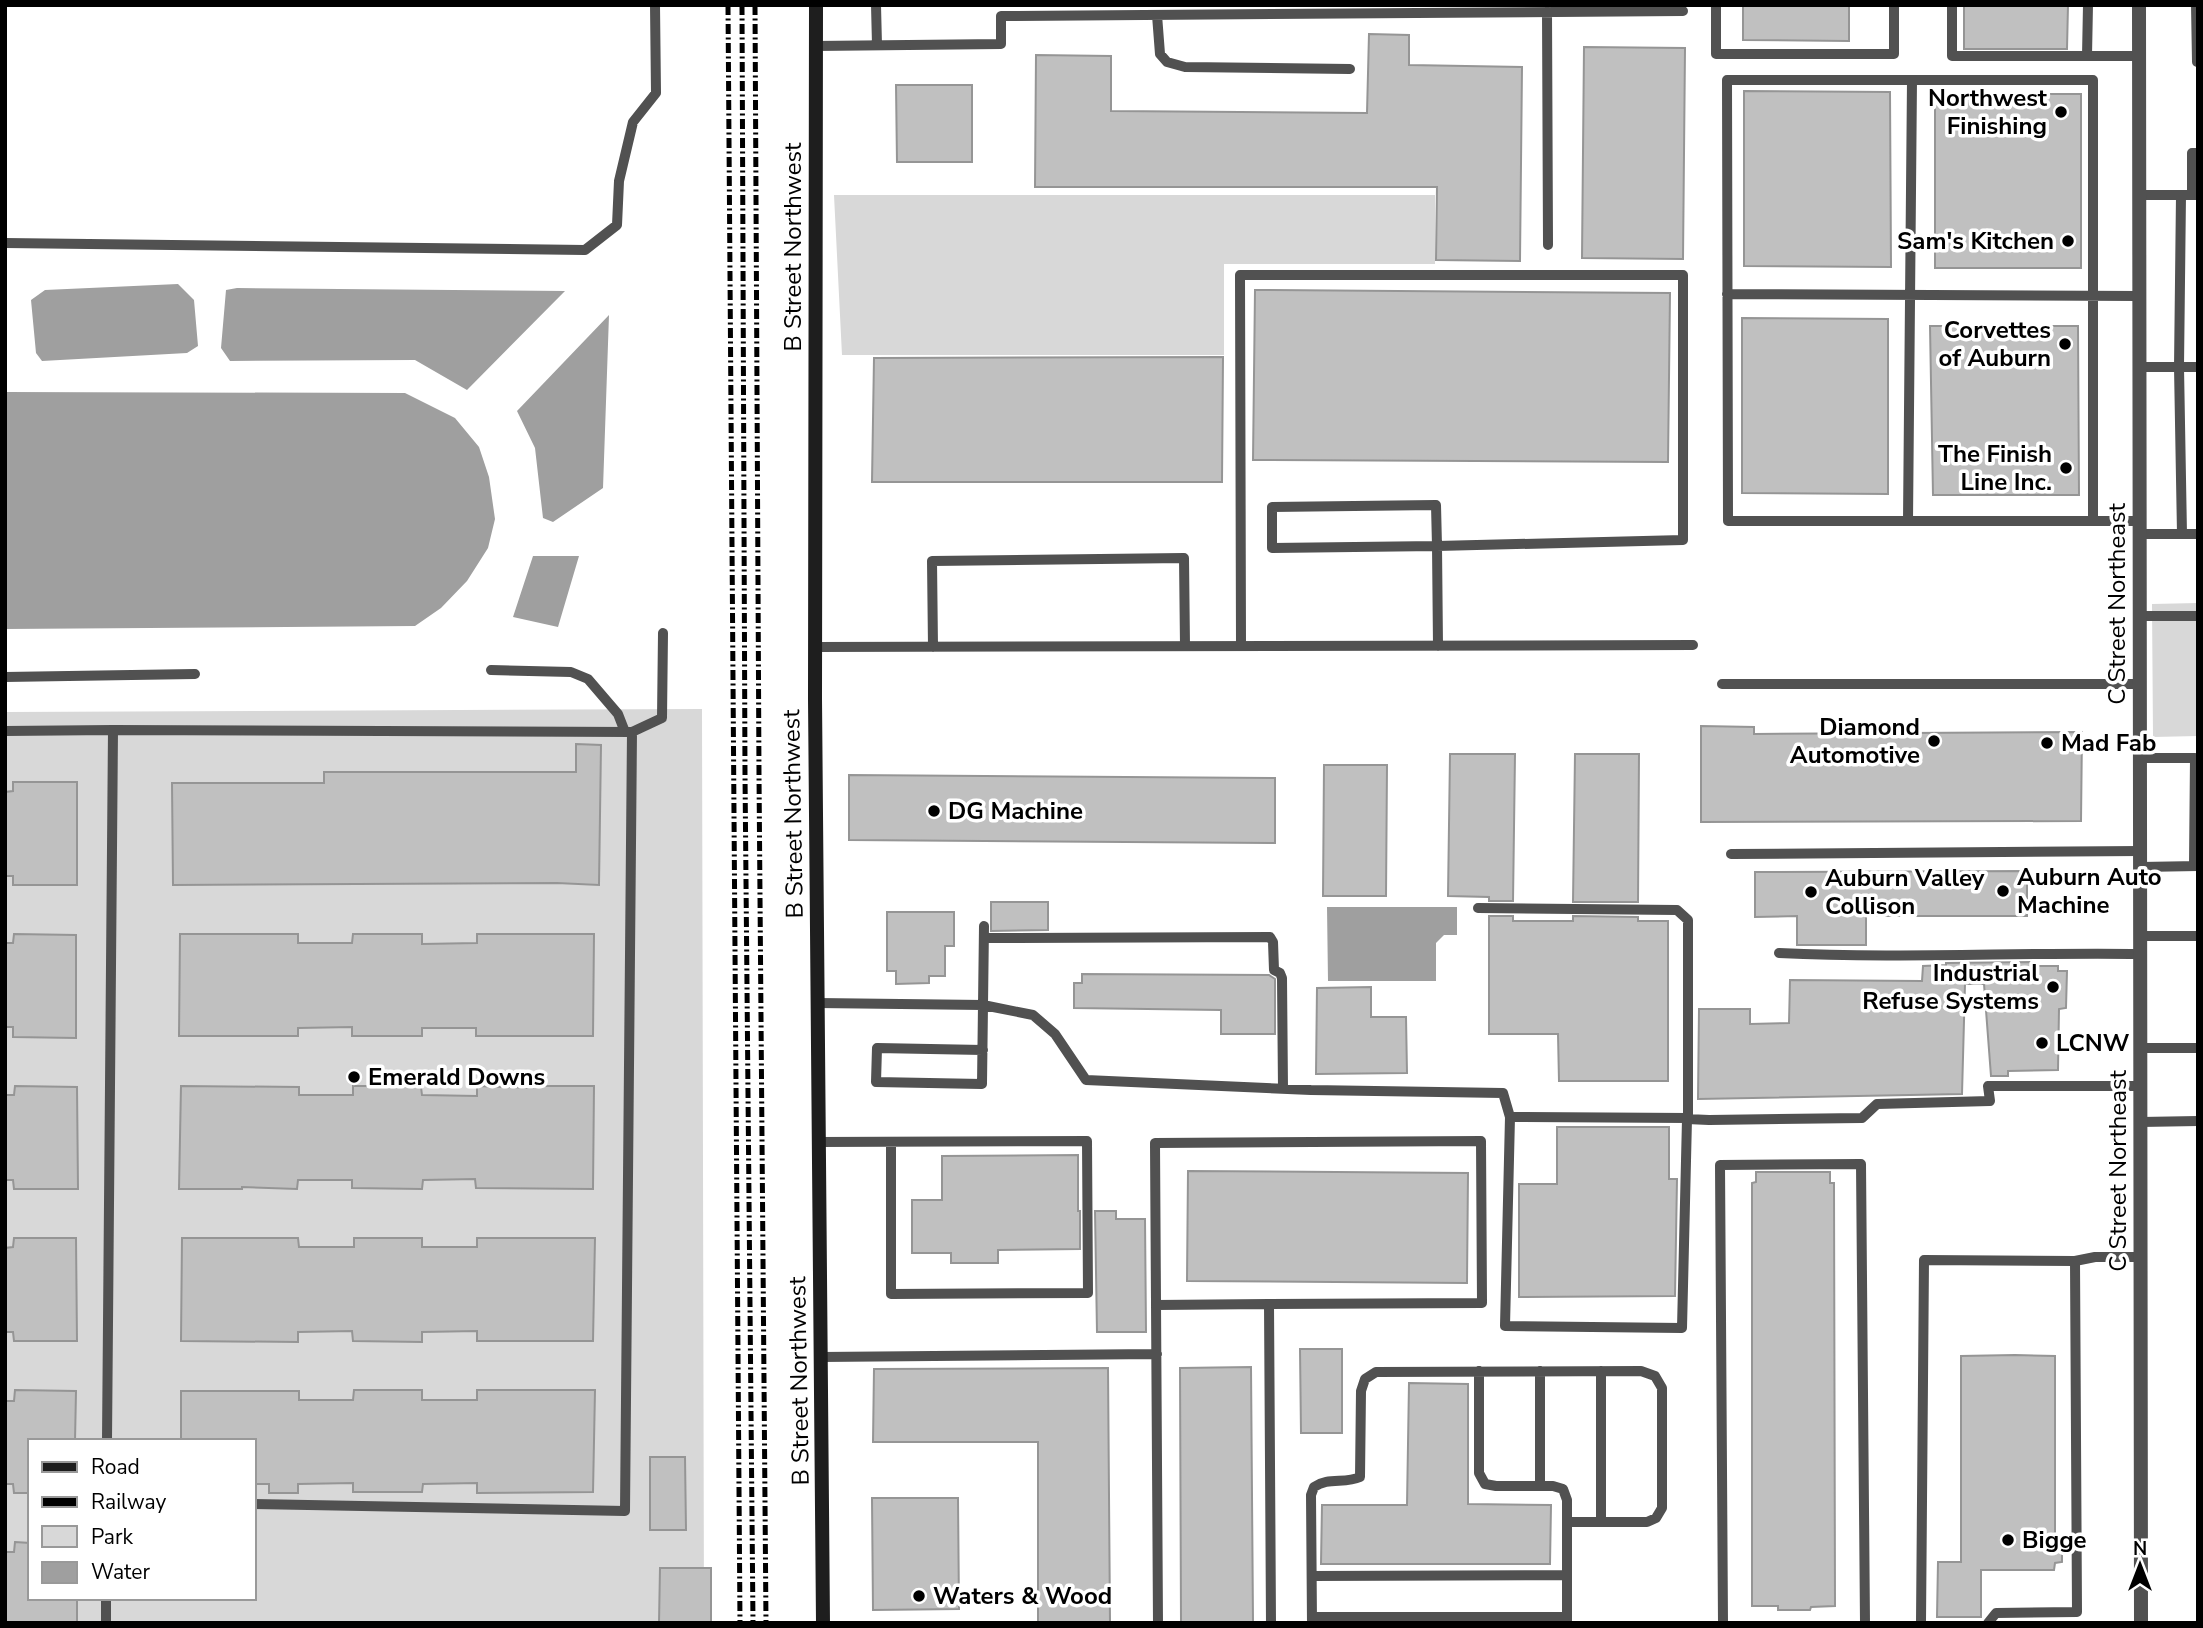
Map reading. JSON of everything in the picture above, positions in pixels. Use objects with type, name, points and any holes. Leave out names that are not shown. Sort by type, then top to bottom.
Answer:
[{"type":"street","name":"B Street Northwest","points":[[816,5],[815,647],[823,1623]]},
{"type":"street","name":"C Street Northeast","points":[[2139,5],[2141,1623]]},
{"type":"lane","points":[[5,243],[585,250],[617,225],[619,181],[633,122],[656,93],[656,5]]},
{"type":"lane","points":[[876,5],[877,46]]},
{"type":"lane","points":[[1716,5],[1716,54],[1894,54],[1894,5]]},
{"type":"lane","points":[[1952,5],[1952,56],[2139,56]]},
{"type":"lane","points":[[2087,56],[2088,5]]},
{"type":"lane","points":[[2196,5],[2197,62]]},
{"type":"lane","points":[[816,46],[1001,44],[1001,16],[1392,9],[1683,11]]},
{"type":"lane","points":[[1547,12],[1548,245]]},
{"type":"lane","points":[[1157,15],[1160,54],[1167,62],[1185,68],[1350,69]]},
{"type":"lane","points":[[2092,521],[2093,80],[1727,80],[1728,521],[2092,521],[2198,534]]},
{"type":"lane","points":[[1909,521],[1912,80]]},
{"type":"lane","points":[[2182,534],[2179,367],[2192,153],[2198,153]]},
{"type":"lane","points":[[2138,195],[2190,195]]},
{"type":"lane","points":[[1241,646],[1240,275],[1683,275],[1683,540],[1437,546],[1272,548],[1272,506],[1436,505],[1437,546],[1438,646]]},
{"type":"lane","points":[[1727,294],[2139,296]]},
{"type":"lane","points":[[2139,367],[2198,367]]},
{"type":"lane","points":[[933,647],[932,561],[1184,558],[1185,646]]},
{"type":"lane","points":[[2140,616],[2198,616]]},
{"type":"lane","points":[[5,731],[629,732],[662,718],[663,633]]},
{"type":"lane","points":[[815,647],[1692,645]]},
{"type":"lane","points":[[256,1504],[625,1511],[629,732],[618,714],[588,679],[571,672],[491,670]]},
{"type":"lane","points":[[5,677],[195,674]]},
{"type":"lane","points":[[1722,684],[2140,684]]},
{"type":"lane","points":[[107,1439],[113,730]]},
{"type":"lane","points":[[2140,758],[2196,758],[2196,866],[2141,866]]},
{"type":"lane","points":[[1731,854],[2141,851]]},
{"type":"lane","points":[[818,1003],[984,1005],[1033,1014],[1055,1034],[1086,1080],[1503,1093],[1510,1117],[1505,1326],[1682,1328],[1688,1118],[1688,920],[1677,911],[1478,908]]},
{"type":"lane","points":[[983,1050],[877,1048],[876,1083],[982,1084],[983,1050],[984,1005],[985,939],[984,926]]},
{"type":"lane","points":[[2141,936],[2198,936]]},
{"type":"lane","points":[[985,939],[1270,937],[1273,942],[1274,970],[1280,973],[1282,978],[1283,1088]]},
{"type":"lane","points":[[1779,953],[1849,957],[2141,954]]},
{"type":"lane","points":[[2141,1048],[2198,1048]]},
{"type":"lane","points":[[1510,1117],[1862,1118],[1877,1104],[1990,1101],[1988,1086],[2141,1086]]},
{"type":"lane","points":[[2141,1122],[2198,1121]]},
{"type":"lane","points":[[819,1142],[1087,1141],[1088,1293],[891,1294],[891,1142]]},
{"type":"lane","points":[[1156,1305],[1482,1303],[1481,1141],[1155,1143],[1156,1305],[1157,1354],[1158,1623]]},
{"type":"lane","points":[[1723,1623],[1720,1165],[1861,1164],[1865,1623]]},
{"type":"lane","points":[[1921,1623],[1924,1260],[2075,1261],[2095,1257],[2141,1256]]},
{"type":"lane","points":[[1988,1623],[1996,1613],[2077,1612],[2075,1261]]},
{"type":"lane","points":[[1269,1304],[1271,1623]]},
{"type":"lane","points":[[821,1357],[1157,1354]]},
{"type":"lane","points":[[1479,1371],[1479,1473],[1485,1484],[1563,1489],[1567,1500],[1567,1522],[1567,1620],[1312,1620],[1311,1495],[1314,1487],[1322,1481],[1351,1481],[1360,1477],[1361,1391],[1365,1379],[1376,1372],[1479,1371],[1641,1371],[1655,1376],[1662,1388],[1662,1508],[1656,1518],[1647,1522],[1567,1522]]},
{"type":"lane","points":[[1540,1371],[1540,1486]]},
{"type":"lane","points":[[1601,1371],[1601,1522]]},
{"type":"lane","points":[[1312,1576],[1567,1575]]},
{"type":"lane","points":[[106,1600],[106,1623]]},
{"type":"green space","points":[[834,195],[1435,195],[1435,264],[1224,264],[1224,355],[842,355]]},
{"type":"green space","points":[[2198,603],[2198,736],[2153,737],[2152,604]]},
{"type":"green space","name":"Emerald Downs","points":[[702,709],[704,1623],[5,1623],[5,712]]},
{"type":"water","points":[[178,284],[194,300],[198,346],[187,353],[42,361],[36,353],[31,300],[45,290]]},
{"type":"water","points":[[226,290],[565,291],[467,390],[415,360],[230,361],[221,348]]},
{"type":"water","points":[[609,315],[603,488],[553,522],[543,518],[535,448],[517,411]]},
{"type":"water","points":[[5,392],[405,393],[455,418],[479,447],[489,477],[495,519],[488,548],[467,581],[441,608],[415,626],[5,629]]},
{"type":"water","points":[[533,556],[579,556],[558,627],[513,617]]},
{"type":"water","points":[[1327,907],[1457,907],[1457,935],[1444,935],[1436,943],[1436,981],[1328,981]]},
{"type":"building","points":[[1743,5],[1849,5],[1849,41],[1743,40]]},
{"type":"building","points":[[1964,5],[2068,5],[2067,49],[1964,49]]},
{"type":"building","points":[[1369,34],[1409,35],[1409,65],[1522,67],[1520,261],[1436,260],[1437,187],[1035,187],[1036,55],[1111,56],[1111,111],[1367,113]]},
{"type":"building","points":[[1584,47],[1685,48],[1683,259],[1582,258]]},
{"type":"building","points":[[896,85],[972,85],[972,162],[897,162]]},
{"type":"building","points":[[1744,91],[1890,92],[1891,267],[1744,266]]},
{"type":"building","points":[[1935,94],[2081,94],[2081,268],[1935,268]]},
{"type":"building","points":[[1255,290],[1670,293],[1668,462],[1253,460]]},
{"type":"building","points":[[1742,318],[1888,319],[1888,494],[1742,493]]},
{"type":"building","points":[[1930,326],[2078,326],[2079,495],[1933,495]]},
{"type":"building","points":[[1223,357],[1222,482],[872,482],[874,358]]},
{"type":"building","points":[[1701,726],[1754,727],[1754,734],[2082,732],[2081,821],[1701,822]]},
{"type":"building","points":[[576,744],[601,745],[599,885],[173,885],[172,783],[324,783],[324,772],[576,772]]},
{"type":"building","points":[[1450,754],[1515,754],[1513,901],[1489,901],[1489,897],[1448,896]]},
{"type":"building","points":[[1575,754],[1639,754],[1638,902],[1573,902]]},
{"type":"building","points":[[1324,765],[1387,765],[1386,896],[1323,896]]},
{"type":"building","points":[[849,775],[1275,778],[1275,843],[849,840]]},
{"type":"building","points":[[13,782],[77,782],[77,885],[13,885],[13,876],[5,876],[5,792],[13,791]]},
{"type":"building","points":[[2027,871],[2027,916],[1866,916],[1866,945],[1797,945],[1797,916],[1755,917],[1755,872]]},
{"type":"building","points":[[991,902],[1048,902],[1048,930],[991,931]]},
{"type":"building","points":[[887,912],[954,912],[954,946],[945,946],[945,976],[929,976],[929,983],[896,984],[896,971],[887,971]]},
{"type":"building","points":[[1489,916],[1513,916],[1513,921],[1573,921],[1573,916],[1638,917],[1638,921],[1668,921],[1668,1081],[1559,1081],[1558,1034],[1489,1034]]},
{"type":"building","points":[[14,934],[76,935],[76,1038],[13,1037],[13,1027],[5,1027],[5,943],[13,943]]},
{"type":"building","points":[[180,934],[298,934],[298,943],[352,943],[353,934],[422,934],[422,944],[477,943],[477,934],[594,934],[593,1036],[476,1036],[476,1028],[422,1028],[422,1036],[352,1036],[352,1027],[298,1028],[298,1036],[179,1036]]},
{"type":"building","points":[[2031,962],[2032,966],[2058,966],[2058,971],[2067,971],[2066,1008],[2059,1009],[2058,1070],[2008,1071],[2008,1076],[1991,1076],[1984,984],[1965,984],[1962,1094],[1698,1099],[1699,1009],[1750,1009],[1750,1024],[1789,1023],[1790,980],[1922,981],[1923,966],[1946,963]]},
{"type":"building","points":[[1082,974],[1269,975],[1275,979],[1275,1034],[1221,1034],[1221,1010],[1074,1008],[1074,983],[1082,983]]},
{"type":"building","points":[[1371,987],[1371,1017],[1406,1017],[1407,1073],[1316,1074],[1317,988]]},
{"type":"building","points":[[15,1086],[77,1087],[78,1189],[14,1189],[13,1180],[5,1180],[5,1095],[14,1095]]},
{"type":"building","points":[[181,1086],[299,1087],[299,1095],[353,1095],[353,1086],[394,1086],[421,1087],[422,1095],[477,1096],[477,1086],[594,1086],[593,1189],[476,1188],[475,1179],[423,1180],[422,1189],[352,1188],[352,1180],[298,1180],[297,1189],[179,1189]]},
{"type":"building","points":[[1557,1127],[1669,1127],[1669,1179],[1677,1179],[1675,1296],[1519,1297],[1519,1184],[1557,1184]]},
{"type":"building","points":[[1078,1155],[1080,1249],[998,1250],[998,1263],[951,1263],[951,1253],[912,1253],[912,1200],[942,1200],[942,1156]]},
{"type":"building","points":[[1188,1171],[1468,1173],[1467,1283],[1187,1281]]},
{"type":"building","points":[[1756,1172],[1830,1172],[1830,1183],[1834,1183],[1835,1606],[1811,1607],[1810,1610],[1778,1610],[1778,1606],[1752,1606],[1752,1183],[1756,1182]]},
{"type":"building","points":[[1095,1211],[1116,1211],[1116,1219],[1145,1219],[1146,1332],[1097,1332]]},
{"type":"building","points":[[14,1238],[76,1238],[77,1341],[14,1341],[13,1332],[5,1332],[5,1248],[13,1247]]},
{"type":"building","points":[[182,1238],[298,1238],[299,1247],[354,1247],[354,1238],[422,1238],[422,1247],[477,1247],[477,1238],[595,1238],[593,1341],[477,1341],[477,1331],[422,1332],[422,1342],[353,1341],[352,1331],[298,1332],[298,1342],[181,1341]]},
{"type":"building","points":[[1300,1349],[1342,1349],[1342,1433],[1301,1433]]},
{"type":"building","points":[[1961,1356],[2055,1356],[2055,1543],[2062,1543],[2062,1562],[2055,1563],[2054,1570],[1981,1570],[1981,1617],[1937,1617],[1938,1562],[1961,1562]]},
{"type":"building","points":[[1251,1367],[1253,1623],[1181,1623],[1180,1368]]},
{"type":"building","points":[[1108,1368],[1110,1623],[1038,1623],[1038,1442],[873,1442],[874,1369]]},
{"type":"building","points":[[1409,1383],[1468,1384],[1468,1504],[1551,1505],[1550,1564],[1321,1564],[1322,1505],[1407,1505]]},
{"type":"building","points":[[15,1390],[76,1391],[75,1439],[28,1439],[28,1493],[14,1493],[13,1484],[5,1484],[5,1401],[14,1401]]},
{"type":"building","points":[[354,1390],[422,1390],[422,1400],[477,1400],[477,1390],[595,1390],[593,1492],[477,1493],[477,1483],[423,1484],[422,1492],[353,1492],[353,1483],[298,1484],[298,1493],[269,1493],[269,1484],[256,1484],[256,1439],[181,1439],[181,1391],[299,1391],[299,1400],[353,1400]]},
{"type":"building","points":[[650,1457],[685,1457],[686,1530],[650,1530]]},
{"type":"building","points":[[872,1498],[958,1498],[959,1609],[873,1610]]},
{"type":"building","points":[[15,1542],[28,1543],[28,1600],[77,1600],[77,1623],[5,1623],[5,1552],[14,1552]]},
{"type":"building","points":[[660,1568],[711,1568],[711,1623],[659,1623]]},
{"type":"railway","points":[[728,5],[740,1623]]},
{"type":"railway","points":[[742,5],[745,775],[753,1623]]},
{"type":"railway","points":[[755,5],[766,1623]]},
{"type":"place","name":"Northwest Finishing","points":[[2061,112]]},
{"type":"place","name":"Sam's Kitchen","points":[[2068,241]]},
{"type":"place","name":"Corvettes of Auburn","points":[[2065,344]]},
{"type":"place","name":"The Finish Line Inc.","points":[[2066,468]]},
{"type":"place","name":"Diamond Automotive","points":[[1934,741]]},
{"type":"place","name":"Mad Fab","points":[[2047,743]]},
{"type":"place","name":"DG Machine","points":[[934,811]]},
{"type":"place","name":"Auburn Auto Machine","points":[[2003,891]]},
{"type":"place","name":"Auburn Valley Collison","points":[[1811,892]]},
{"type":"place","name":"Industrial Refuse Systems","points":[[2053,987]]},
{"type":"place","name":"LCNW","points":[[2042,1043]]},
{"type":"place","name":"Emerald Downs","points":[[354,1077]]},
{"type":"place","name":"Bigge","points":[[2008,1540]]},
{"type":"place","name":"Waters & Wood","points":[[919,1596]]}]
